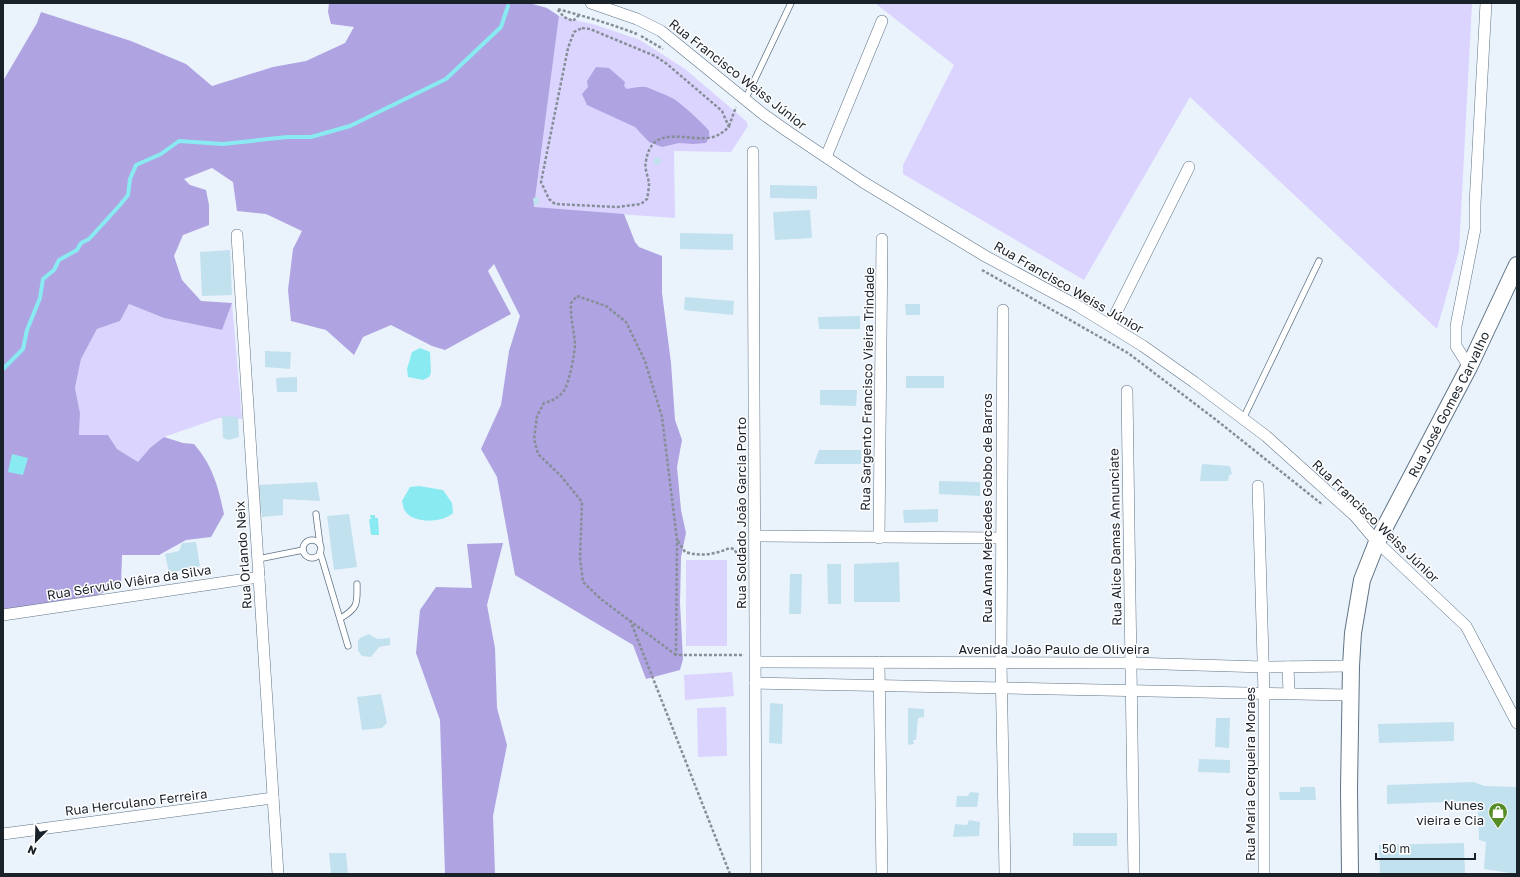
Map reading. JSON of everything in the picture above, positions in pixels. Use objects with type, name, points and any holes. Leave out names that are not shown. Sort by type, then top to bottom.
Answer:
[{"type":"main road","name":"Rua José Gomes Carvalho","points":[[1350,874],[1349,790],[1351,666],[1355,619],[1362,580],[1377,542],[1468,367],[1517,265]]},
{"type":"street","name":"Rua Francisco Weiss Júnior","points":[[591,3],[638,19],[661,31],[763,114],[863,182],[985,256],[1110,325],[1194,382],[1266,436],[1355,516],[1377,542],[1466,626],[1517,723]]},
{"type":"street","points":[[1468,367],[1456,346],[1456,326],[1475,229],[1475,204],[1486,3]]},
{"type":"street","points":[[826,157],[882,21]]},
{"type":"street","name":"Rua Soldado João Garcia Porto","points":[[752,152],[756,874]]},
{"type":"street","points":[[1110,325],[1189,167]]},
{"type":"street","name":"Rua Orlando Neix","points":[[236,235],[278,874]]},
{"type":"street","name":"Rua Sargento Francisco Vieira Trindade","points":[[879,538],[882,239]]},
{"type":"street","name":"Rua Anna Mercedes Gobbo de Barros","points":[[1003,310],[1000,538],[1001,687],[1005,874]]},
{"type":"street","name":"Rua Alice Damas Annunciate","points":[[1127,391],[1134,874]]},
{"type":"street","points":[[1258,486],[1264,671]]},
{"type":"street","points":[[755,536],[1000,538]]},
{"type":"street","name":"Rua Sérvulo Viêira da Silva","points":[[3,615],[259,577]]},
{"type":"street","name":"Avenida João Paulo de Oliveira","points":[[756,658],[879,662],[1131,663],[1264,671],[1288,667],[1351,666]]},
{"type":"street","points":[[879,662],[882,874]]},
{"type":"street","points":[[1288,667],[1289,694]]},
{"type":"street","name":"Rua Maria Cerqueira Moraes","points":[[1264,671],[1264,874]]},
{"type":"street","points":[[755,683],[1350,695]]},
{"type":"street","name":"Rua Herculano Ferreira","points":[[3,834],[273,798]]},
{"type":"lane","points":[[742,97],[791,3]]},
{"type":"lane","points":[[1243,419],[1319,261]]},
{"type":"lane","points":[[316,514],[320,552],[341,618],[348,646]]},
{"type":"lane","points":[[320,545],[316,541],[310,540],[305,542],[303,550],[306,555],[311,557],[316,556],[320,552]]},
{"type":"lane","points":[[258,559],[303,550]]},
{"type":"lane","points":[[341,618],[352,612],[357,603],[357,584]]},
{"type":"path","points":[[729,127],[722,111],[655,56],[590,29],[582,28],[574,32],[568,48],[541,182],[549,199],[555,204],[617,207],[641,204],[647,199],[649,185],[645,162],[651,147],[659,140],[677,135],[713,137],[722,133],[729,127],[742,97]]},
{"type":"path","points":[[676,655],[677,540],[662,418],[645,361],[626,322],[606,306],[577,296],[571,303],[570,318],[575,343],[574,360],[564,391],[554,400],[544,403],[537,416],[534,439],[538,454],[561,476],[582,502],[580,558],[583,582],[602,600],[630,619],[676,655],[756,658]]},
{"type":"path","points":[[677,540],[685,552],[690,553],[713,555],[730,548],[734,549],[744,565]]},
{"type":"path","points":[[630,619],[730,874]]},
{"type":"shaded area","points":[[329,3],[529,3],[547,8],[559,16],[534,207],[624,214],[635,242],[639,247],[662,256],[662,293],[671,363],[675,420],[682,440],[677,467],[681,510],[686,533],[681,557],[680,603],[683,659],[680,670],[646,679],[633,645],[515,575],[497,477],[481,449],[501,405],[509,351],[520,316],[494,264],[488,271],[511,314],[445,350],[432,346],[391,325],[363,337],[354,355],[326,330],[291,321],[288,290],[293,249],[302,231],[266,214],[237,211],[233,182],[212,168],[184,179],[190,185],[206,190],[209,205],[209,225],[183,235],[174,256],[182,280],[201,301],[232,303],[222,330],[164,318],[129,304],[120,321],[97,329],[81,359],[75,388],[80,413],[79,435],[108,435],[117,449],[138,462],[150,448],[164,437],[183,443],[194,444],[206,460],[214,477],[224,514],[211,537],[186,540],[159,555],[122,555],[121,585],[88,599],[3,609],[3,81],[37,23],[41,12],[131,41],[186,64],[212,86],[273,67],[306,61],[345,43],[354,27],[331,24],[328,12]]},
{"type":"shaded area","points":[[875,3],[1472,3],[1459,251],[1437,329],[1190,97],[1084,280],[903,174],[903,165],[954,65]]},
{"type":"shaded area","points":[[559,16],[596,25],[640,40],[685,69],[746,121],[748,126],[731,152],[674,151],[675,218],[534,208]]},
{"type":"shaded area","points":[[596,67],[609,68],[625,82],[624,86],[627,89],[646,87],[675,100],[709,131],[709,137],[706,143],[679,143],[662,147],[649,142],[635,127],[587,105],[582,94],[588,87],[587,81]]},
{"type":"shaded area","points":[[232,303],[242,419],[219,418],[164,437],[138,462],[117,449],[108,435],[79,435],[80,413],[75,388],[81,359],[97,329],[120,321],[129,304],[164,318],[222,330]]},
{"type":"shaded area","points":[[503,543],[487,605],[495,648],[497,708],[507,745],[493,816],[495,874],[445,874],[440,720],[416,653],[420,610],[436,587],[472,588],[467,544]]},
{"type":"shaded area","points":[[686,560],[727,560],[727,646],[686,646]]},
{"type":"shaded area","points":[[732,672],[734,696],[685,700],[684,675]]},
{"type":"shaded area","points":[[726,707],[727,756],[698,757],[697,708]]},
{"type":"water","points":[[420,348],[430,352],[431,373],[429,377],[423,380],[408,377],[407,369],[412,352]]},
{"type":"water","points":[[12,454],[28,458],[23,475],[8,472]]},
{"type":"water","points":[[419,486],[443,490],[452,503],[453,513],[442,519],[428,521],[414,518],[409,515],[404,510],[402,501],[410,487]]},
{"type":"water","points":[[370,515],[375,515],[375,518],[378,518],[379,535],[371,535]]},
{"type":"building","points":[[655,157],[662,159],[659,165],[653,164]]},
{"type":"building","points":[[770,185],[817,186],[817,199],[770,198]]},
{"type":"building","points":[[539,197],[539,204],[534,206],[533,198]]},
{"type":"building","points":[[810,210],[812,238],[775,240],[773,212]]},
{"type":"building","points":[[680,233],[733,234],[733,250],[680,249]]},
{"type":"building","points":[[230,250],[232,295],[202,296],[200,252]]},
{"type":"building","points":[[685,297],[734,301],[733,315],[684,310]]},
{"type":"building","points":[[905,304],[920,304],[920,315],[906,315]]},
{"type":"building","points":[[860,316],[860,329],[819,329],[818,317]]},
{"type":"building","points":[[265,351],[291,352],[290,369],[265,367]]},
{"type":"building","points":[[906,376],[944,376],[944,388],[906,388]]},
{"type":"building","points":[[297,377],[297,392],[277,392],[276,378]]},
{"type":"building","points":[[820,390],[857,390],[856,406],[820,405]]},
{"type":"building","points":[[222,416],[238,417],[239,437],[229,440],[223,438]]},
{"type":"building","points":[[819,450],[861,450],[861,464],[814,464]]},
{"type":"building","points":[[1202,464],[1230,466],[1232,474],[1229,475],[1228,481],[1200,481]]},
{"type":"building","points":[[939,481],[980,482],[980,496],[939,494]]},
{"type":"building","points":[[317,482],[320,501],[283,499],[283,515],[262,517],[258,485]]},
{"type":"building","points":[[938,509],[938,522],[904,523],[903,510]]},
{"type":"building","points":[[349,514],[357,567],[334,570],[327,516]]},
{"type":"building","points":[[196,542],[200,566],[169,573],[165,554],[179,551],[182,543]]},
{"type":"building","points":[[899,562],[900,602],[854,602],[854,564]]},
{"type":"building","points":[[827,564],[841,564],[841,604],[828,604]]},
{"type":"building","points":[[790,574],[802,574],[801,614],[789,614]]},
{"type":"building","points":[[369,634],[377,639],[390,638],[390,645],[379,647],[371,657],[362,656],[358,651],[358,641],[360,638]]},
{"type":"building","points":[[381,694],[387,723],[382,728],[362,730],[357,697]]},
{"type":"building","points":[[770,703],[783,704],[782,744],[769,743]]},
{"type":"building","points":[[908,708],[924,709],[924,717],[918,718],[916,740],[913,740],[914,744],[908,745]]},
{"type":"building","points":[[1216,718],[1230,718],[1229,748],[1215,747]]},
{"type":"building","points":[[1454,722],[1454,741],[1379,743],[1378,724]]},
{"type":"building","points":[[1199,759],[1230,760],[1230,773],[1198,772]]},
{"type":"building","name":"Nunes vieira e Cia","points":[[1474,782],[1484,786],[1516,787],[1517,874],[1484,869],[1486,842],[1479,840],[1478,806],[1475,801],[1387,804],[1387,785]]},
{"type":"building","points":[[1300,787],[1315,787],[1316,800],[1280,800],[1279,792],[1300,792]]},
{"type":"building","points":[[970,792],[979,793],[977,807],[956,807],[957,796],[968,796]]},
{"type":"building","points":[[969,820],[980,822],[979,836],[953,837],[955,824],[967,825]]},
{"type":"building","points":[[1073,833],[1117,833],[1117,846],[1073,846]]},
{"type":"building","points":[[1464,843],[1465,874],[1380,874],[1379,845]]},
{"type":"building","points":[[329,853],[346,853],[348,874],[331,874]]},
{"type":"waterway","points":[[3,369],[23,349],[27,330],[40,298],[43,279],[54,270],[59,260],[77,250],[81,243],[89,239],[120,205],[128,195],[130,179],[136,165],[161,154],[179,141],[223,144],[287,137],[311,137],[350,126],[446,79],[501,27],[508,6]]},
{"type":"place","name":"Nunes vieira e Cia","points":[[1498,829]]}]
